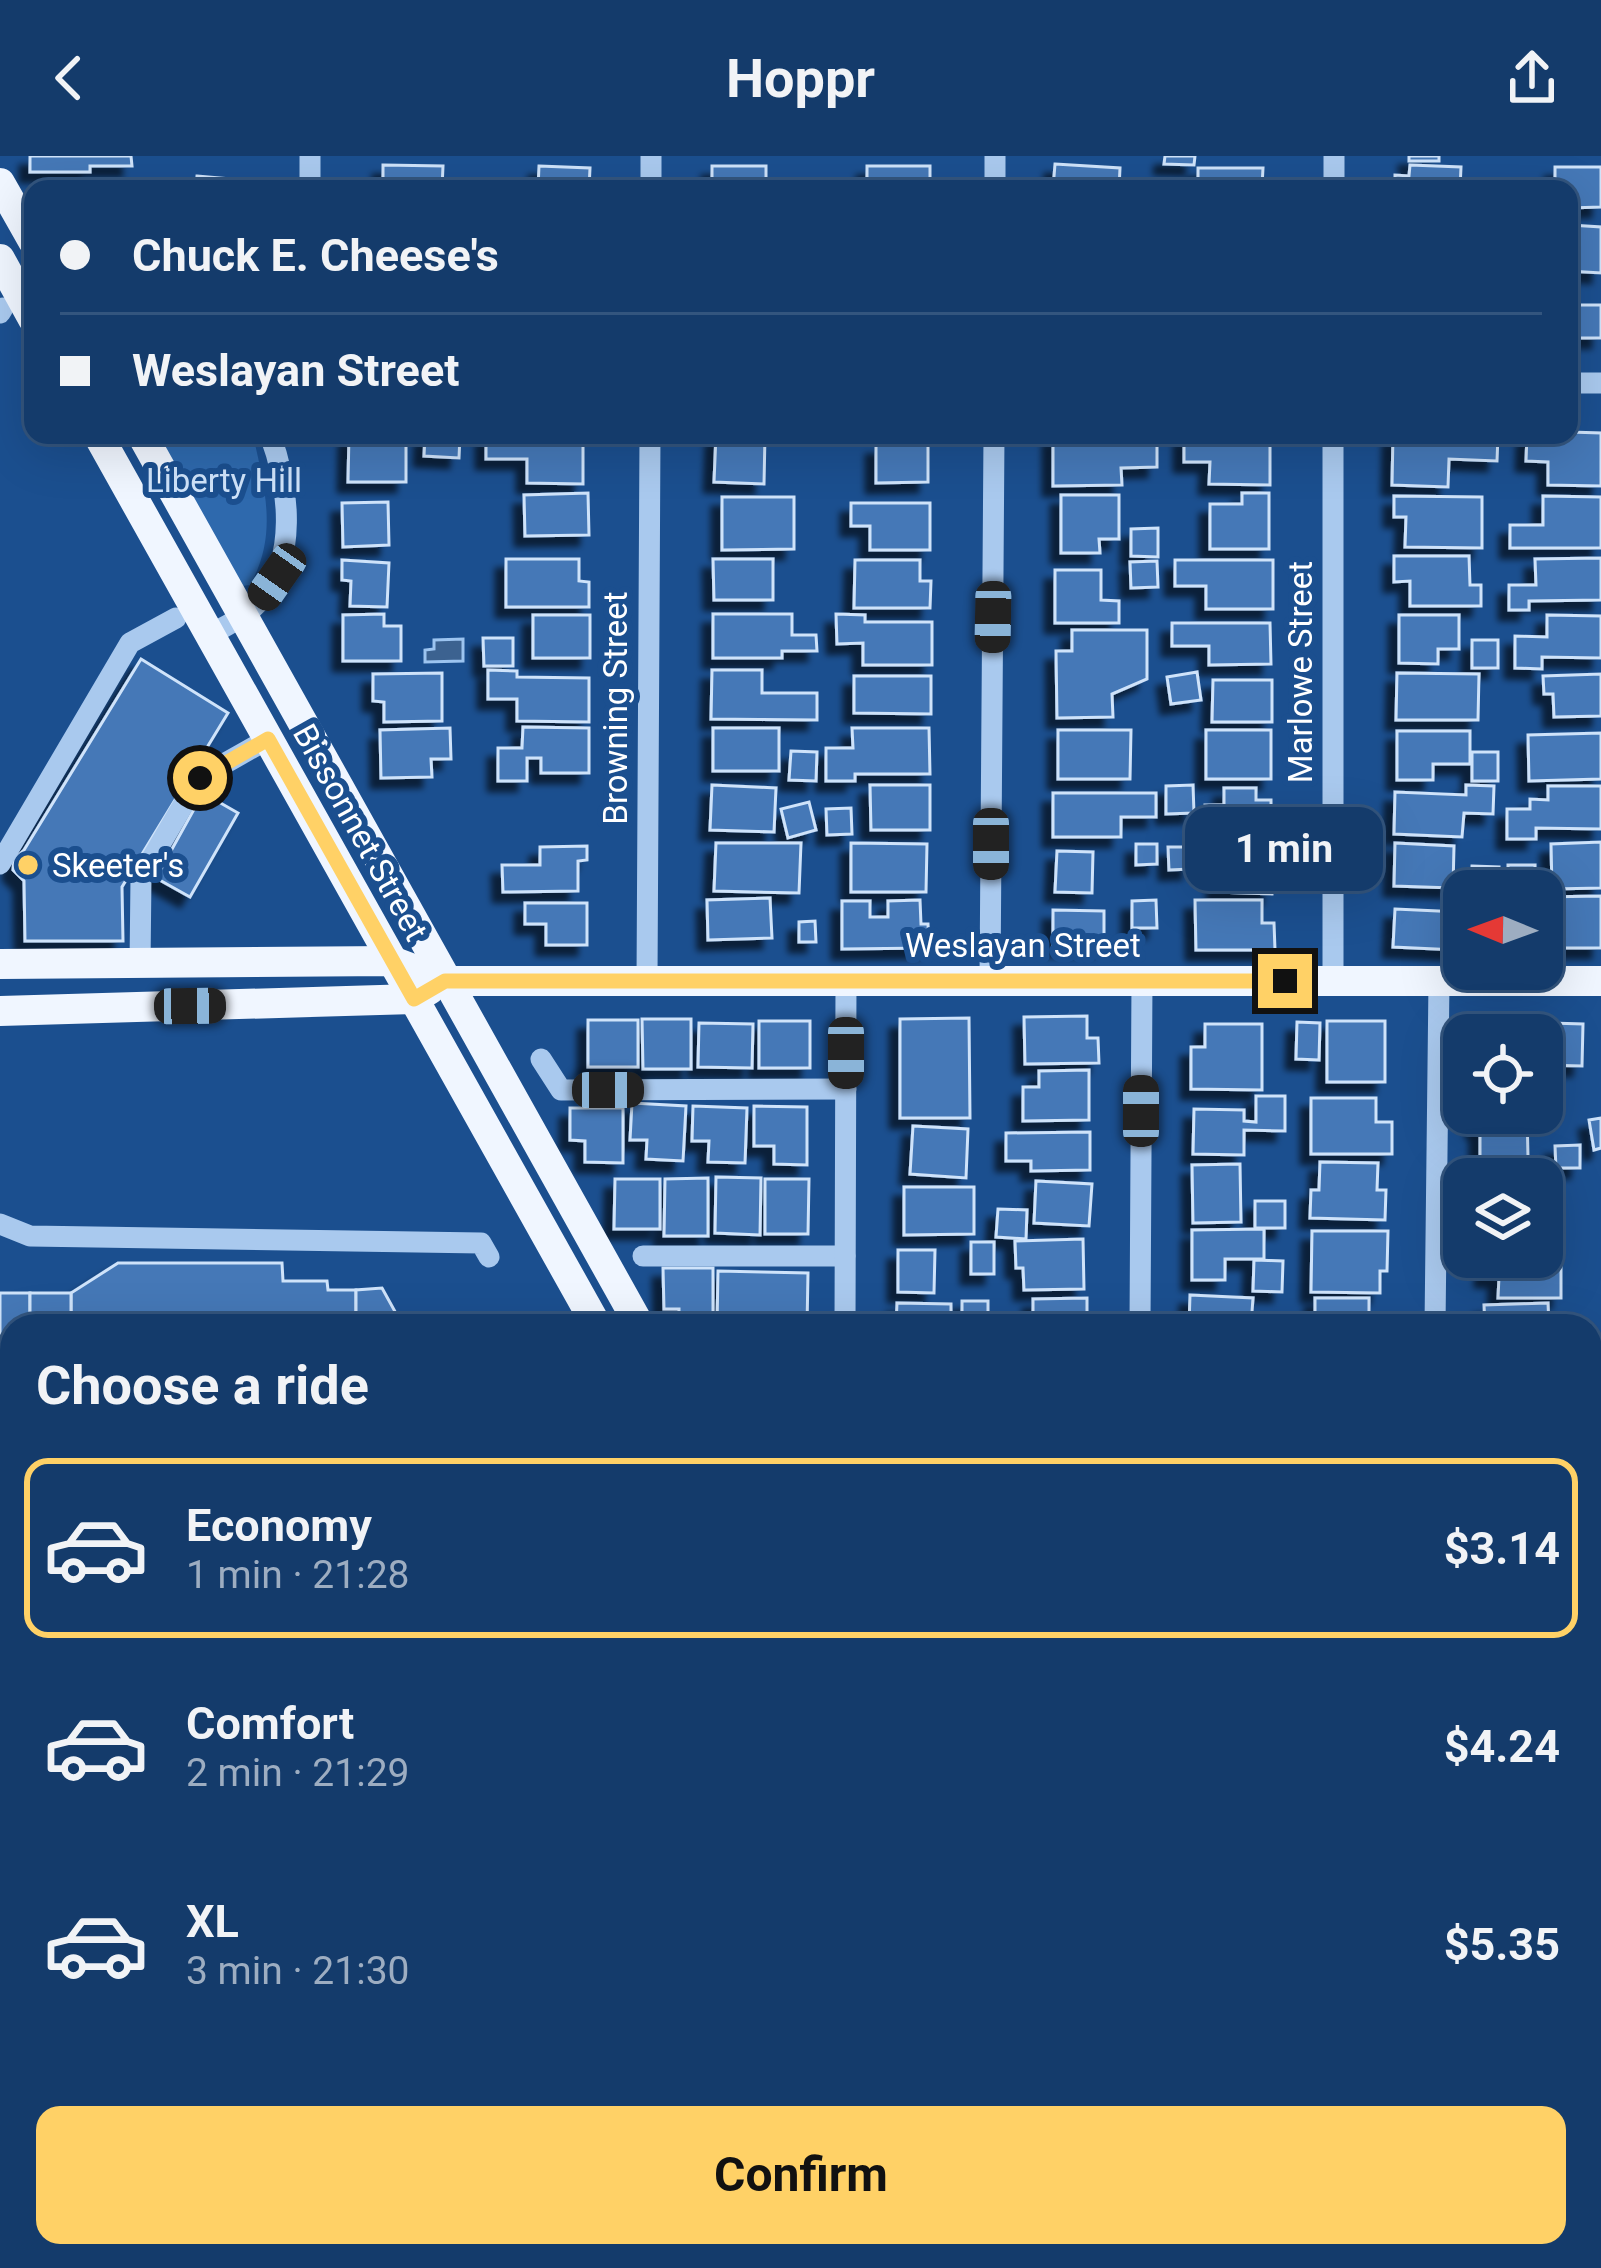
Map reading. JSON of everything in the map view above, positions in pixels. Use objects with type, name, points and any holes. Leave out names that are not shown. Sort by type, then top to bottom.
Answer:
[{"type":"main road","points":[[0,182],[24,225]]},
{"type":"main road","points":[[0,259],[12,313]]},
{"type":"main road","name":"Bissonnet Street","points":[[103,444],[590,1314]]},
{"type":"main road","name":"Bissonnet Street","points":[[147,444],[633,1314]]},
{"type":"main road","name":"Weslayan Street","points":[[0,964],[392,961],[445,981],[1601,981]]},
{"type":"main road","points":[[0,1011],[414,999],[445,981]]},
{"type":"street","points":[[210,635],[256,606],[277,577],[286,529],[282,467],[273,444]]},
{"type":"street","name":"Browning Street","points":[[647,981],[650,444]]},
{"type":"street","points":[[989,981],[994,444]]},
{"type":"street","name":"Marlowe Street","points":[[1333,981],[1334,444]]},
{"type":"street","points":[[0,864],[130,643],[176,618]]},
{"type":"street","points":[[140,964],[141,877],[200,778],[268,739]]},
{"type":"street","points":[[845,1314],[846,981]]},
{"type":"street","points":[[1140,1314],[1142,981]]},
{"type":"street","points":[[1435,1314],[1439,981]]},
{"type":"street","points":[[541,1059],[561,1090],[846,1089]]},
{"type":"street","points":[[0,1224],[30,1236],[481,1243],[489,1257]]},
{"type":"street","points":[[643,1256],[845,1256]]},
{"type":"green space","name":"Liberty Hill","points":[[159,444],[255,444],[265,493],[266,530],[259,566],[250,585],[242,586]]},
{"type":"shaded area","points":[[463,639],[463,661],[425,662],[425,650],[434,649],[434,640]]},
{"type":"building","points":[[30,156],[131,156],[132,166],[30,172]]},
{"type":"building","points":[[1165,156],[1195,156],[1194,165],[1164,164]]},
{"type":"building","points":[[1409,156],[1439,156],[1439,161],[1409,161]]},
{"type":"building","points":[[1055,164],[1120,168],[1119,180],[1054,180]]},
{"type":"building","points":[[383,165],[443,166],[442,180],[383,180]]},
{"type":"building","points":[[1410,165],[1461,167],[1460,180],[1395,180],[1395,175],[1409,176]]},
{"type":"building","points":[[539,166],[590,168],[589,180],[538,180]]},
{"type":"building","points":[[712,166],[766,166],[766,180],[712,180]]},
{"type":"building","points":[[867,166],[930,166],[930,180],[867,180]]},
{"type":"building","points":[[1555,167],[1601,167],[1601,207],[1578,208],[1578,180],[1555,180]]},
{"type":"building","points":[[1198,168],[1263,168],[1262,180],[1198,180]]},
{"type":"building","points":[[197,176],[244,180],[197,180]]},
{"type":"building","points":[[1578,226],[1601,227],[1601,273],[1578,272]]},
{"type":"building","points":[[1578,305],[1601,305],[1601,338],[1578,338]]},
{"type":"building","points":[[1578,432],[1601,433],[1601,486],[1548,485],[1548,462],[1526,461],[1527,444],[1578,444]]},
{"type":"building","points":[[349,444],[406,444],[406,482],[348,482]]},
{"type":"building","points":[[425,444],[460,444],[459,458],[424,456]]},
{"type":"building","points":[[486,444],[583,444],[583,484],[527,483],[527,459],[486,459]]},
{"type":"building","points":[[716,444],[765,444],[764,484],[714,482]]},
{"type":"building","points":[[1053,444],[1157,444],[1157,467],[1121,468],[1122,485],[1053,486]]},
{"type":"building","points":[[1184,444],[1270,444],[1270,485],[1209,484],[1210,462],[1184,462]]},
{"type":"building","points":[[1393,444],[1498,444],[1497,461],[1449,459],[1448,487],[1392,485]]},
{"type":"building","points":[[876,445],[928,445],[928,482],[876,483]]},
{"type":"building","points":[[588,493],[589,535],[525,536],[524,495]]},
{"type":"building","points":[[1242,493],[1269,493],[1269,549],[1210,549],[1210,504],[1242,504]]},
{"type":"building","points":[[1061,495],[1119,495],[1119,539],[1099,539],[1100,553],[1061,553]]},
{"type":"building","points":[[1394,496],[1482,497],[1482,548],[1405,547],[1406,517],[1394,517]]},
{"type":"building","points":[[1543,496],[1601,497],[1601,548],[1510,548],[1510,525],[1543,525]]},
{"type":"building","points":[[722,497],[794,497],[794,549],[722,550]]},
{"type":"building","points":[[388,502],[389,545],[343,547],[342,503]]},
{"type":"building","points":[[851,503],[930,503],[930,550],[870,550],[870,526],[851,526]]},
{"type":"building","points":[[1158,528],[1158,557],[1131,556],[1131,529]]},
{"type":"building","points":[[1394,556],[1469,556],[1470,585],[1481,585],[1481,606],[1410,606],[1410,581],[1394,582]]},
{"type":"building","points":[[1601,558],[1601,600],[1529,601],[1529,610],[1509,610],[1509,585],[1536,585],[1535,559]]},
{"type":"building","points":[[506,559],[579,559],[579,581],[589,582],[589,607],[506,607]]},
{"type":"building","points":[[713,559],[773,559],[773,600],[714,600]]},
{"type":"building","points":[[342,560],[389,563],[387,607],[350,606],[351,581],[342,580]]},
{"type":"building","points":[[855,560],[920,560],[920,581],[931,581],[930,608],[854,608]]},
{"type":"building","points":[[1175,560],[1273,560],[1273,609],[1206,609],[1206,586],[1175,586]]},
{"type":"building","points":[[1157,561],[1158,587],[1131,588],[1130,562]]},
{"type":"building","points":[[1055,570],[1101,570],[1101,600],[1119,601],[1119,623],[1055,623]]},
{"type":"building","points":[[384,614],[384,626],[401,626],[401,661],[343,661],[343,615]]},
{"type":"building","points":[[713,614],[792,614],[792,635],[816,635],[817,651],[782,651],[782,658],[713,658]]},
{"type":"building","points":[[836,614],[865,615],[865,622],[932,622],[932,665],[863,665],[863,643],[837,644]]},
{"type":"building","points":[[533,615],[590,615],[590,658],[533,658]]},
{"type":"building","points":[[1399,615],[1459,615],[1459,649],[1438,649],[1438,664],[1399,663]]},
{"type":"building","points":[[1547,615],[1601,616],[1601,658],[1542,657],[1542,669],[1515,668],[1515,636],[1547,637]]},
{"type":"building","points":[[1172,623],[1270,623],[1271,664],[1209,665],[1209,646],[1172,646]]},
{"type":"building","points":[[1072,630],[1147,630],[1147,679],[1112,694],[1113,717],[1057,718],[1056,651],[1072,651]]},
{"type":"building","points":[[483,638],[513,638],[513,666],[484,666]]},
{"type":"building","points":[[1472,640],[1498,640],[1498,668],[1472,668]]},
{"type":"building","points":[[141,659],[228,713],[122,887],[123,941],[25,941],[24,881],[13,870],[14,860]]},
{"type":"building","points":[[488,670],[517,671],[517,677],[589,678],[589,722],[517,721],[517,699],[488,699]]},
{"type":"building","points":[[712,670],[762,670],[762,693],[817,693],[817,720],[711,719]]},
{"type":"building","points":[[1197,672],[1201,700],[1171,704],[1167,677]]},
{"type":"building","points":[[442,673],[442,721],[384,722],[384,702],[373,701],[373,674]]},
{"type":"building","points":[[1397,673],[1479,674],[1478,720],[1396,720]]},
{"type":"building","points":[[1601,674],[1601,716],[1554,717],[1553,694],[1544,694],[1543,676]]},
{"type":"building","points":[[854,676],[931,676],[931,714],[854,713]]},
{"type":"building","points":[[1213,680],[1272,680],[1272,722],[1212,722]]},
{"type":"building","points":[[523,727],[589,728],[589,773],[541,773],[541,758],[527,758],[527,781],[498,781],[498,748],[522,748]]},
{"type":"building","points":[[450,728],[451,759],[431,759],[432,777],[381,778],[380,730]]},
{"type":"building","points":[[713,728],[779,728],[779,771],[713,771]]},
{"type":"building","points":[[852,728],[929,728],[930,774],[855,774],[855,781],[826,781],[826,748],[853,748]]},
{"type":"building","points":[[1058,730],[1131,730],[1130,779],[1058,779]]},
{"type":"building","points":[[1206,730],[1271,730],[1271,779],[1206,779]]},
{"type":"building","points":[[1397,731],[1470,731],[1470,764],[1433,764],[1433,780],[1397,780]]},
{"type":"building","points":[[1601,733],[1601,779],[1529,781],[1528,735]]},
{"type":"building","points":[[791,751],[817,752],[816,781],[789,780]]},
{"type":"building","points":[[1472,752],[1498,752],[1498,781],[1472,781]]},
{"type":"building","points":[[712,785],[776,788],[774,832],[710,830]]},
{"type":"building","points":[[870,785],[930,785],[930,830],[871,830]]},
{"type":"building","points":[[1193,785],[1194,813],[1166,814],[1166,786]]},
{"type":"building","points":[[1466,785],[1494,786],[1493,814],[1464,813],[1462,837],[1394,834],[1395,792],[1466,795]]},
{"type":"building","points":[[1548,786],[1601,786],[1601,829],[1536,828],[1536,839],[1507,839],[1507,809],[1530,809],[1530,799],[1548,800]]},
{"type":"building","points":[[1224,788],[1256,788],[1256,800],[1271,800],[1271,835],[1206,836],[1205,805],[1224,805]]},
{"type":"building","points":[[203,793],[238,813],[190,897],[156,878]]},
{"type":"building","points":[[1053,793],[1156,793],[1156,817],[1121,817],[1121,837],[1053,837]]},
{"type":"building","points":[[809,802],[816,830],[788,838],[781,809]]},
{"type":"building","points":[[851,808],[852,834],[827,835],[826,809]]},
{"type":"building","points":[[1601,842],[1601,888],[1563,889],[1563,870],[1552,870],[1551,844]]},
{"type":"building","points":[[716,843],[801,843],[799,893],[714,891]]},
{"type":"building","points":[[851,843],[927,844],[926,892],[851,892]]},
{"type":"building","points":[[1395,843],[1454,846],[1453,870],[1443,870],[1443,888],[1394,886]]},
{"type":"building","points":[[1136,844],[1157,844],[1157,864],[1136,865]]},
{"type":"building","points":[[587,846],[587,860],[578,861],[578,891],[503,892],[502,865],[540,865],[540,847]]},
{"type":"building","points":[[1168,847],[1190,847],[1191,869],[1169,870]]},
{"type":"building","points":[[1218,850],[1273,852],[1272,894],[1217,892]]},
{"type":"building","points":[[1057,851],[1093,852],[1092,893],[1055,892]]},
{"type":"building","points":[[1508,865],[1535,865],[1535,870],[1508,870]]},
{"type":"building","points":[[1472,866],[1499,867],[1499,870],[1472,870]]},
{"type":"building","points":[[1601,896],[1601,948],[1563,948],[1563,897]]},
{"type":"building","points":[[770,898],[772,938],[708,940],[707,900]]},
{"type":"building","points":[[920,900],[929,948],[842,949],[842,901],[870,901],[870,917],[888,917],[888,901]]},
{"type":"building","points":[[1156,900],[1157,928],[1132,928],[1132,901]]},
{"type":"building","points":[[1195,900],[1262,900],[1262,923],[1274,923],[1275,950],[1196,950]]},
{"type":"building","points":[[525,903],[587,903],[587,945],[546,945],[546,924],[525,924]]},
{"type":"building","points":[[1395,909],[1443,911],[1443,949],[1393,947]]},
{"type":"building","points":[[1053,910],[1104,911],[1104,946],[1053,946]]},
{"type":"building","points":[[815,921],[816,942],[799,942],[799,922]]},
{"type":"building","points":[[1087,1016],[1087,1038],[1098,1038],[1099,1063],[1025,1064],[1024,1017]]},
{"type":"building","points":[[969,1018],[970,1118],[900,1118],[900,1019]]},
{"type":"building","points":[[642,1019],[691,1019],[691,1069],[643,1069]]},
{"type":"building","points":[[588,1020],[638,1020],[638,1067],[588,1067]]},
{"type":"building","points":[[759,1021],[810,1021],[810,1068],[759,1068]]},
{"type":"building","points":[[1327,1021],[1385,1021],[1385,1082],[1327,1082]]},
{"type":"building","points":[[1297,1022],[1320,1023],[1319,1060],[1296,1059]]},
{"type":"building","points":[[699,1023],[753,1024],[752,1068],[698,1067]]},
{"type":"building","points":[[1563,1023],[1583,1024],[1582,1066],[1563,1066]]},
{"type":"building","points":[[1205,1024],[1262,1024],[1262,1090],[1191,1089],[1191,1047],[1205,1047]]},
{"type":"building","points":[[1089,1070],[1089,1120],[1023,1121],[1023,1087],[1039,1087],[1039,1071]]},
{"type":"building","points":[[1256,1096],[1285,1096],[1285,1131],[1244,1130],[1244,1155],[1193,1154],[1194,1109],[1244,1110],[1244,1121],[1256,1122]]},
{"type":"building","points":[[1311,1098],[1376,1098],[1376,1122],[1392,1122],[1392,1154],[1311,1154]]},
{"type":"building","points":[[632,1103],[686,1106],[683,1161],[646,1159],[647,1140],[630,1140]]},
{"type":"building","points":[[693,1106],[747,1108],[745,1163],[708,1162],[709,1141],[692,1141]]},
{"type":"building","points":[[754,1106],[807,1107],[807,1165],[774,1164],[774,1146],[754,1146]]},
{"type":"building","points":[[570,1108],[623,1108],[623,1163],[585,1162],[585,1141],[570,1140]]},
{"type":"building","points":[[1601,1118],[1601,1148],[1594,1150],[1589,1120]]},
{"type":"building","points":[[913,1126],[968,1129],[966,1178],[910,1174]]},
{"type":"building","points":[[1090,1132],[1090,1170],[1031,1171],[1031,1161],[1006,1161],[1006,1133]]},
{"type":"building","points":[[1480,1134],[1527,1134],[1528,1157],[1480,1157]]},
{"type":"building","points":[[1580,1145],[1580,1168],[1563,1168],[1555,1146]]},
{"type":"building","points":[[1320,1162],[1378,1163],[1377,1190],[1386,1190],[1385,1220],[1310,1218],[1311,1190],[1319,1190]]},
{"type":"building","points":[[1240,1164],[1241,1222],[1193,1223],[1192,1165]]},
{"type":"building","points":[[716,1177],[761,1178],[760,1235],[715,1233]]},
{"type":"building","points":[[708,1178],[708,1236],[664,1236],[665,1179]]},
{"type":"building","points":[[615,1179],[660,1179],[660,1229],[614,1229]]},
{"type":"building","points":[[765,1179],[809,1179],[808,1234],[765,1234]]},
{"type":"building","points":[[1036,1181],[1092,1184],[1089,1226],[1034,1223]]},
{"type":"building","points":[[904,1187],[974,1187],[974,1234],[904,1235]]},
{"type":"building","points":[[1255,1201],[1285,1201],[1285,1228],[1255,1228]]},
{"type":"building","points":[[998,1209],[1027,1210],[1026,1239],[996,1237]]},
{"type":"building","points":[[1264,1229],[1264,1259],[1225,1259],[1225,1280],[1192,1280],[1192,1230]]},
{"type":"building","points":[[1312,1231],[1388,1231],[1387,1271],[1380,1271],[1380,1293],[1311,1292]]},
{"type":"building","points":[[1083,1239],[1084,1289],[1024,1290],[1023,1268],[1016,1268],[1015,1241]]},
{"type":"building","points":[[971,1242],[994,1242],[994,1274],[971,1274]]},
{"type":"building","points":[[898,1250],[935,1250],[934,1293],[898,1292]]},
{"type":"building","points":[[1254,1260],[1283,1261],[1282,1292],[1253,1291]]},
{"type":"building","points":[[118,1263],[282,1263],[283,1281],[327,1281],[328,1290],[356,1290],[356,1314],[71,1314],[71,1293]]},
{"type":"building","points":[[663,1268],[713,1268],[713,1314],[664,1309]]},
{"type":"building","points":[[718,1271],[808,1273],[807,1314],[717,1314]]},
{"type":"building","points":[[1499,1278],[1561,1278],[1561,1298],[1498,1298]]},
{"type":"building","points":[[382,1288],[396,1314],[356,1314],[356,1290]]},
{"type":"building","points":[[0,1293],[30,1293],[30,1314],[0,1314]]},
{"type":"building","points":[[30,1293],[71,1293],[71,1314],[30,1314]]},
{"type":"building","points":[[1190,1295],[1253,1298],[1252,1314],[1189,1314]]},
{"type":"building","points":[[1087,1298],[1087,1314],[1033,1314],[1033,1299]]},
{"type":"building","points":[[1315,1298],[1369,1298],[1369,1314],[1315,1314]]},
{"type":"building","points":[[962,1301],[988,1301],[988,1314],[962,1314]]},
{"type":"building","points":[[897,1303],[951,1304],[951,1314],[897,1314]]},
{"type":"building","points":[[1548,1303],[1548,1314],[1484,1314],[1484,1305]]},
{"type":"place","name":"Skeeter's","points":[[28,865]]},
{"type":"route","points":[[200,778],[268,739],[414,999],[445,981],[1285,981]]}]
